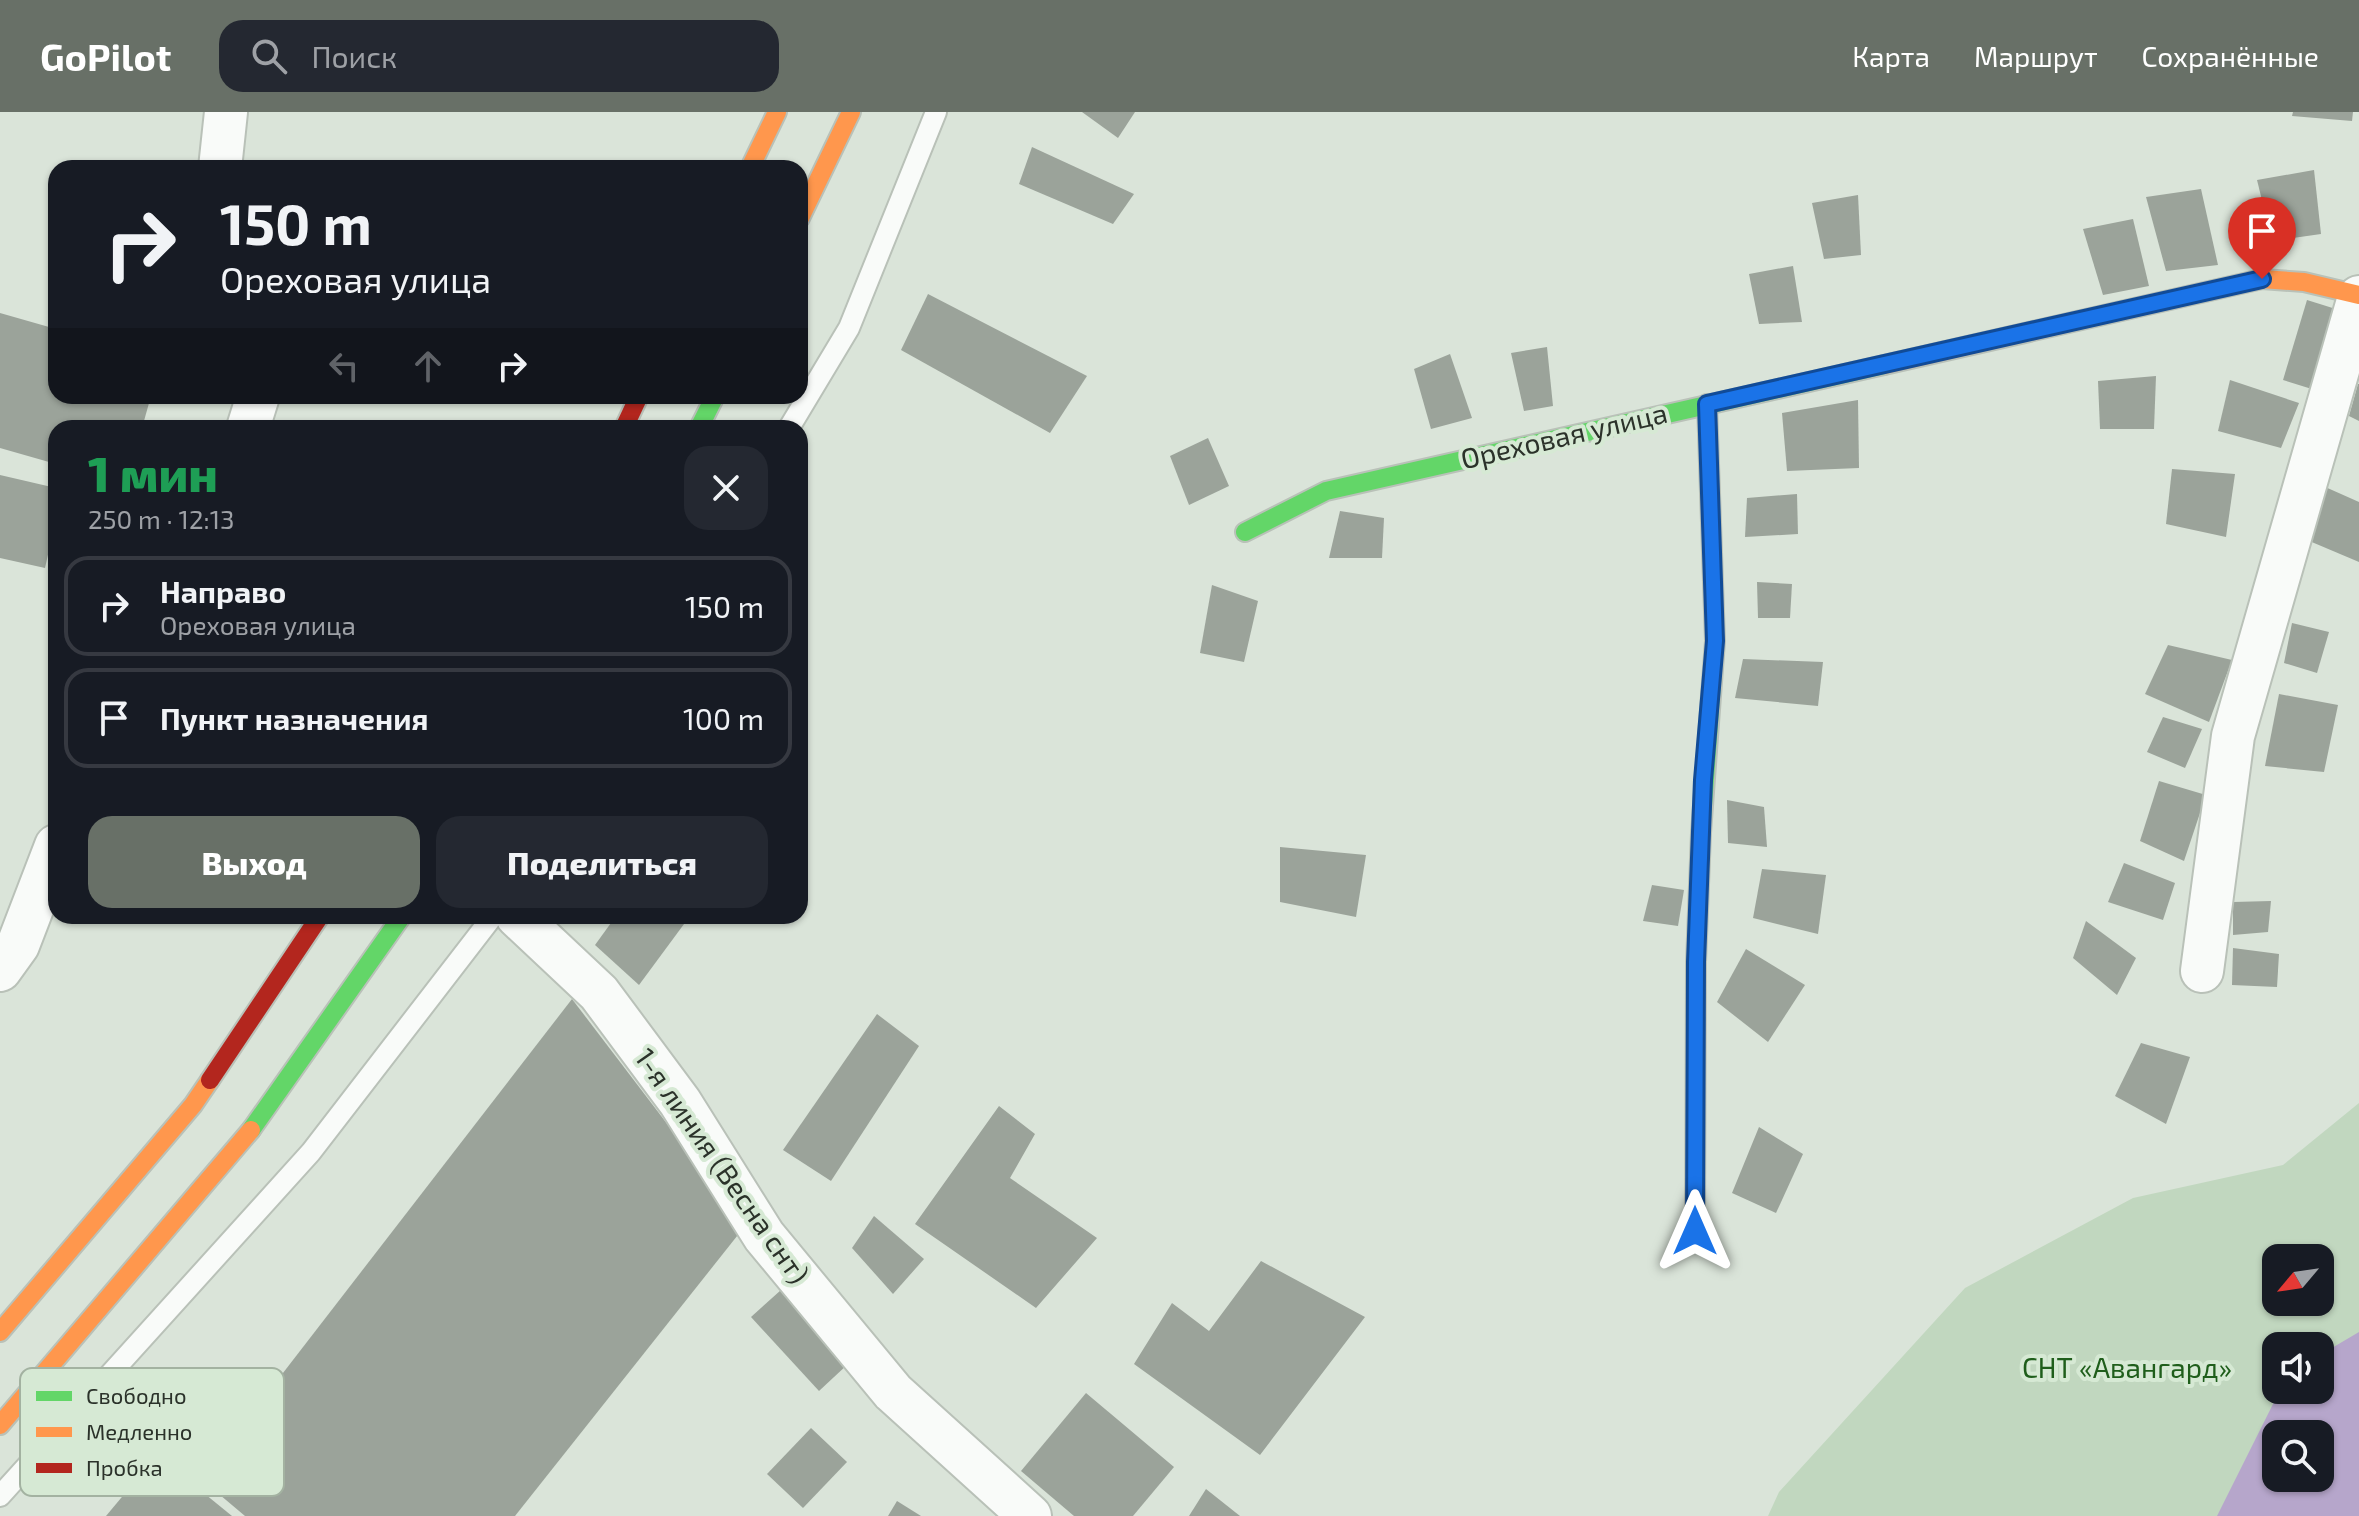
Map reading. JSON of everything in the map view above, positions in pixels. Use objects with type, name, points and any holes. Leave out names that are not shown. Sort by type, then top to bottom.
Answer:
[{"type":"street","points":[[221,160],[226,112]]},
{"type":"street","points":[[754,160],[777,112]]},
{"type":"street","points":[[808,201],[851,112]]},
{"type":"street","name":"Ореховая улица","points":[[1245,532],[1326,491],[2262,279],[2304,282],[2359,296]]},
{"type":"street","points":[[2202,971],[2233,736],[2359,296]]},
{"type":"street","points":[[1695,1231],[1696,962],[1703,780],[1715,641],[1707,404]]},
{"type":"street","points":[[0,970],[18,945],[48,867]]},
{"type":"street","points":[[0,1332],[193,1105],[315,924]]},
{"type":"street","points":[[49,1368],[235,1153],[396,924]]},
{"type":"street","name":"1-я линия (Весна снт)","points":[[526,924],[599,993],[680,1102],[764,1236],[893,1392],[1030,1516]]},
{"type":"street","points":[[0,1425],[20,1402]]},
{"type":"lane","points":[[808,396],[849,328],[936,112]]},
{"type":"lane","points":[[116,1368],[311,1152],[487,924]]},
{"type":"lane","points":[[0,1496],[20,1474]]},
{"type":"green space","name":"СНТ «Авангард»","points":[[2359,1103],[2359,1516],[1768,1516],[1779,1492],[1965,1288],[2133,1198],[2283,1165]]},
{"type":"shaded area","points":[[2359,1332],[2359,1516],[2217,1516],[2262,1426],[2262,1492],[2334,1492],[2334,1420],[2265,1420],[2273,1404],[2334,1404],[2334,1347]]},
{"type":"building","points":[[1082,112],[1135,112],[1118,138]]},
{"type":"building","points":[[2293,112],[2353,112],[2352,121],[2292,116]]},
{"type":"building","points":[[1032,147],[1134,194],[1113,224],[1019,184]]},
{"type":"building","points":[[2314,170],[2321,234],[2272,241],[2257,180]]},
{"type":"building","points":[[2201,189],[2218,265],[2166,271],[2146,197]]},
{"type":"building","points":[[1858,195],[1861,255],[1824,259],[1812,203]]},
{"type":"building","points":[[2133,219],[2149,286],[2103,295],[2083,229]]},
{"type":"building","points":[[1793,266],[1802,322],[1759,324],[1749,274]]},
{"type":"building","points":[[928,294],[1087,376],[1050,433],[901,350]]},
{"type":"building","points":[[2307,300],[2339,310],[2315,390],[2283,380]]},
{"type":"building","points":[[0,313],[48,327],[48,404],[149,404],[144,420],[48,420],[48,462],[0,448]]},
{"type":"building","points":[[1547,347],[1553,406],[1524,411],[1511,353]]},
{"type":"building","points":[[1450,354],[1472,418],[1431,429],[1414,369]]},
{"type":"building","points":[[2156,376],[2154,429],[2100,429],[2098,381]]},
{"type":"building","points":[[2230,380],[2299,403],[2281,448],[2218,431]]},
{"type":"building","points":[[2359,384],[2359,421],[2349,416]]},
{"type":"building","points":[[1858,400],[1859,468],[1787,471],[1782,413]]},
{"type":"building","points":[[1208,438],[1229,486],[1189,505],[1170,456]]},
{"type":"building","points":[[2172,469],[2235,474],[2226,537],[2166,524]]},
{"type":"building","points":[[0,475],[48,486],[48,555],[45,568],[0,558]]},
{"type":"building","points":[[2323,486],[2359,502],[2359,562],[2307,540]]},
{"type":"building","points":[[1797,494],[1798,534],[1745,537],[1747,498]]},
{"type":"building","points":[[1340,511],[1384,518],[1382,558],[1329,558]]},
{"type":"building","points":[[1757,582],[1792,584],[1790,618],[1758,618]]},
{"type":"building","points":[[1212,585],[1258,601],[1244,662],[1200,653]]},
{"type":"building","points":[[2292,623],[2329,632],[2317,673],[2284,663]]},
{"type":"building","points":[[2168,645],[2232,660],[2209,722],[2145,694]]},
{"type":"building","points":[[1743,659],[1823,662],[1818,706],[1735,698]]},
{"type":"building","points":[[2279,694],[2338,705],[2324,772],[2265,766]]},
{"type":"building","points":[[2163,717],[2202,729],[2185,768],[2147,752]]},
{"type":"building","points":[[2159,781],[2206,795],[2184,861],[2140,841]]},
{"type":"building","points":[[1727,800],[1764,807],[1767,847],[1728,843]]},
{"type":"building","points":[[1280,847],[1366,855],[1356,917],[1280,902]]},
{"type":"building","points":[[2124,863],[2175,883],[2163,920],[2108,902]]},
{"type":"building","points":[[1762,869],[1826,875],[1818,934],[1753,918]]},
{"type":"building","points":[[1652,885],[1684,890],[1678,926],[1643,921]]},
{"type":"building","points":[[2271,901],[2268,932],[2233,935],[2233,902]]},
{"type":"building","points":[[2086,921],[2136,958],[2117,995],[2073,958]]},
{"type":"building","points":[[610,924],[684,924],[639,985],[595,945]]},
{"type":"building","points":[[2233,948],[2279,954],[2277,987],[2232,985]]},
{"type":"building","points":[[1746,949],[1805,985],[1768,1042],[1717,1002]]},
{"type":"building","points":[[572,999],[745,1226],[515,1516],[245,1516],[221,1496],[284,1496],[284,1372]]},
{"type":"building","points":[[877,1014],[919,1046],[831,1181],[783,1150]]},
{"type":"building","points":[[2141,1043],[2190,1057],[2166,1124],[2115,1096]]},
{"type":"building","points":[[999,1106],[1035,1134],[1010,1178],[1097,1238],[1036,1308],[915,1224]]},
{"type":"building","points":[[1759,1127],[1803,1154],[1776,1213],[1732,1193]]},
{"type":"building","points":[[874,1216],[924,1259],[893,1294],[852,1248]]},
{"type":"building","points":[[1261,1261],[1365,1317],[1260,1455],[1134,1364],[1172,1303],[1209,1331]]},
{"type":"building","points":[[781,1290],[848,1364],[819,1391],[751,1317]]},
{"type":"building","points":[[1086,1393],[1174,1467],[1133,1516],[1074,1516],[1021,1471]]},
{"type":"building","points":[[811,1428],[847,1462],[803,1508],[767,1474]]},
{"type":"building","points":[[1206,1489],[1240,1516],[1189,1516]]},
{"type":"building","points":[[123,1496],[207,1496],[232,1516],[106,1516]]},
{"type":"building","points":[[897,1501],[921,1516],[888,1516]]},
{"type":"traffic: fast","points":[[1245,532],[1326,491],[1884,365]]},
{"type":"traffic: fast","points":[[703,420],[711,404]]},
{"type":"traffic: fast","points":[[1701,833],[1715,641],[1707,404]]},
{"type":"traffic: fast","points":[[251,1130],[396,924]]},
{"type":"traffic: slow","points":[[754,160],[777,112]]},
{"type":"traffic: slow","points":[[808,201],[851,112]]},
{"type":"traffic: slow","points":[[1884,365],[2262,279],[2304,282],[2359,295]]},
{"type":"traffic: slow","points":[[1695,1231],[1696,962],[1701,833]]},
{"type":"traffic: slow","points":[[0,1332],[193,1105],[210,1080]]},
{"type":"traffic: slow","points":[[48,1368],[251,1130]]},
{"type":"traffic: slow","points":[[0,1425],[20,1401]]},
{"type":"traffic: jam","points":[[628,420],[635,404]]},
{"type":"traffic: jam","points":[[210,1080],[315,924]]},
{"type":"route","points":[[1695,1231],[1696,962],[1703,780],[1715,641],[1707,404],[2262,279]]}]
